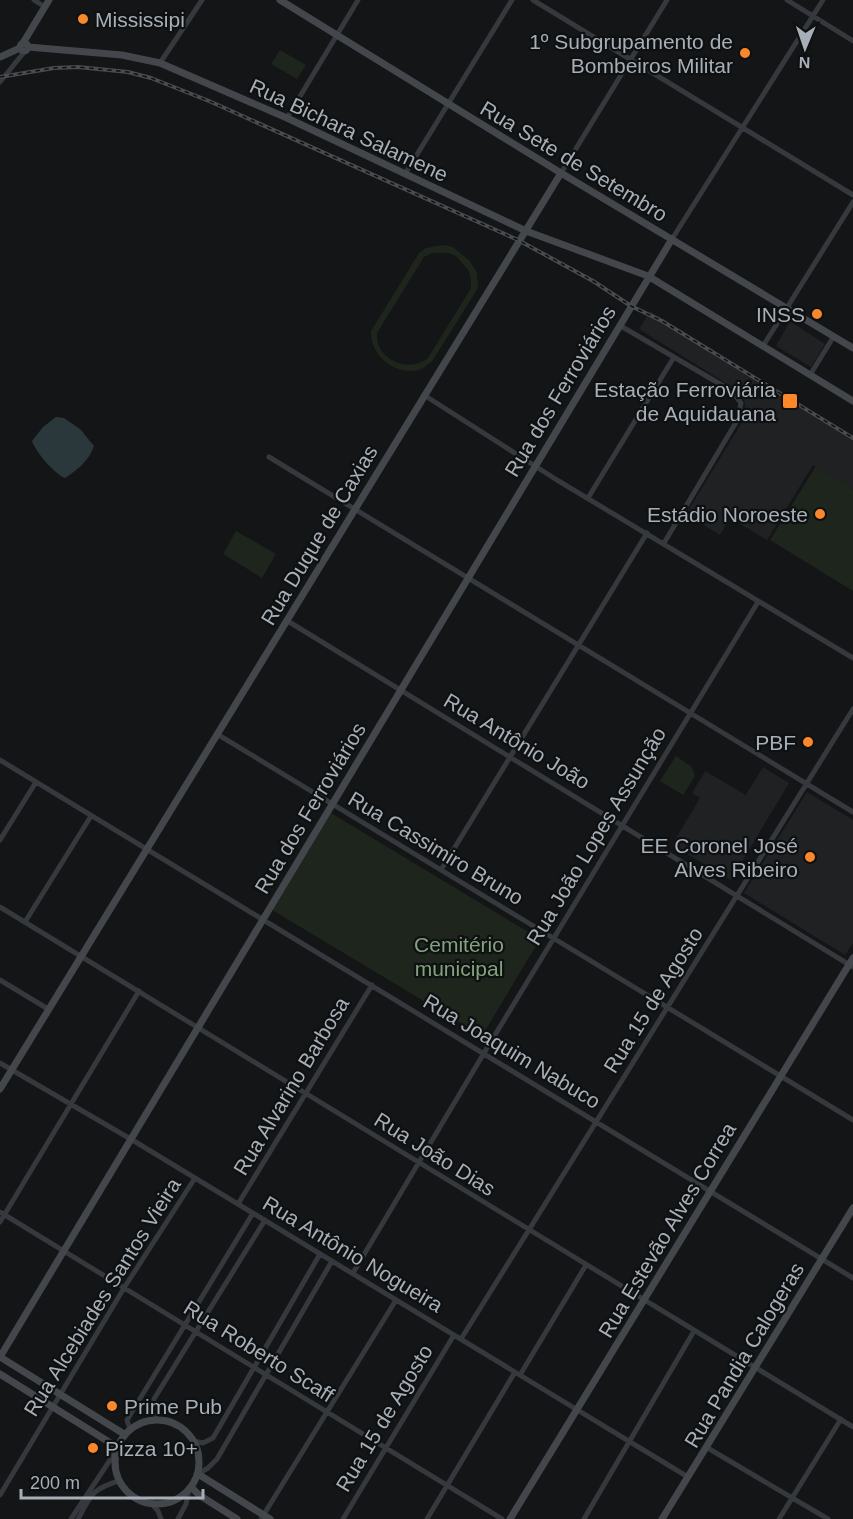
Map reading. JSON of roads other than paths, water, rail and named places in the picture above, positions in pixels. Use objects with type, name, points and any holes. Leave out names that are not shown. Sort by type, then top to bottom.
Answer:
[{"type":"main road","name":"Rua Sete de Setembro","points":[[280,0],[561,173],[853,348]]},
{"type":"main road","points":[[24,47],[47,3]]},
{"type":"main road","name":"Rua Bichara Salamene","points":[[0,57],[24,47],[122,55],[160,63],[287,118],[526,231],[648,276],[853,401]]},
{"type":"main road","name":"Rua Duque de Caxias","points":[[0,1089],[561,173]]},
{"type":"main road","points":[[648,276],[672,239]]},
{"type":"main road","name":"Rua dos Ferroviários","points":[[0,1357],[648,276]]},
{"type":"main road","name":"Rua Estevão Alves Correa","points":[[510,1519],[852,963]]},
{"type":"main road","name":"Rua Pandia Calogeras","points":[[662,1519],[853,1208]]},
{"type":"main road","points":[[0,1357],[127,1431]]},
{"type":"main road","points":[[0,1374],[116,1449]]},
{"type":"main road","points":[[157,1419],[179,1425],[194,1441],[200,1463],[198,1474],[190,1488],[178,1498],[165,1503],[152,1504],[133,1496],[119,1481],[114,1464],[116,1449],[127,1431],[138,1424],[157,1419]]},
{"type":"main road","points":[[198,1474],[264,1518]]},
{"type":"main road","points":[[190,1488],[237,1519]]},
{"type":"street","points":[[34,0],[47,3]]},
{"type":"street","points":[[160,63],[202,0]]},
{"type":"street","points":[[287,118],[358,0]]},
{"type":"street","points":[[405,174],[512,0]]},
{"type":"street","points":[[533,0],[853,195]]},
{"type":"street","name":"Rua Duque de Caxias","points":[[561,173],[667,0]]},
{"type":"street","points":[[787,0],[853,41]]},
{"type":"street","points":[[672,239],[823,0]]},
{"type":"street","points":[[0,82],[24,47]]},
{"type":"street","points":[[764,346],[853,202]]},
{"type":"street","points":[[619,325],[732,391],[741,403],[738,419],[663,543]]},
{"type":"street","points":[[810,375],[834,336]]},
{"type":"street","points":[[588,498],[674,357]]},
{"type":"street","points":[[424,395],[588,498],[853,658]]},
{"type":"street","points":[[269,457],[853,812]]},
{"type":"street","points":[[441,870],[648,533]]},
{"type":"street","name":"Rua João Lopes Assunção","points":[[352,1273],[758,602]]},
{"type":"street","name":"Rua Antônio João","points":[[286,620],[852,963]]},
{"type":"street","name":"Rua 15 de Agosto","points":[[461,1339],[853,709]]},
{"type":"street","name":"Rua Cassimiro Bruno","points":[[217,734],[853,1120]]},
{"type":"street","name":"Rua Joaquim Nabuco","points":[[0,760],[853,1278]]},
{"type":"street","points":[[0,840],[3,830],[36,782]]},
{"type":"street","points":[[26,922],[91,816]]},
{"type":"street","name":"Rua João Dias","points":[[0,908],[853,1427]]},
{"type":"street","points":[[0,980],[48,1009]]},
{"type":"street","name":"Rua Alvarino Barbosa","points":[[238,1204],[372,985]]},
{"type":"street","points":[[0,1222],[2,1213],[139,991]]},
{"type":"street","name":"Rua Antônio Nogueira","points":[[0,1063],[130,1138],[688,1477]]},
{"type":"street","name":"Rua Alcebiades Santos Vieira","points":[[0,1496],[124,1288],[195,1178]]},
{"type":"street","name":"Rua Roberto Scaff","points":[[2,1213],[502,1519]]},
{"type":"street","points":[[127,1431],[127,1420],[253,1213]]},
{"type":"street","points":[[157,1419],[153,1408],[154,1399],[264,1220]]},
{"type":"street","points":[[194,1441],[203,1443],[213,1438],[320,1254]]},
{"type":"street","points":[[198,1474],[217,1459],[332,1261]]},
{"type":"street","points":[[427,1519],[586,1266]]},
{"type":"street","points":[[264,1518],[326,1412],[396,1300]]},
{"type":"street","points":[[584,1519],[694,1331]]},
{"type":"street","name":"Rua 15 de Agosto","points":[[343,1519],[454,1335]]},
{"type":"street","points":[[779,1519],[841,1419]]},
{"type":"street","points":[[706,1447],[828,1519]]},
{"type":"street","points":[[71,1519],[116,1449]]},
{"type":"street","points":[[78,1519],[94,1491],[101,1486],[119,1481]]},
{"type":"street","points":[[178,1519],[186,1504],[190,1488]]},
{"type":"street","points":[[152,1504],[158,1510],[161,1519]]},
{"type":"railway","points":[[0,77],[54,68],[78,67],[128,72],[151,78],[209,101],[518,240],[593,281],[631,306],[662,321],[853,438]]},
{"type":"place","name":"Mississipi","points":[[83,19]]},
{"type":"place","name":"1º Subgrupamento de Bombeiros Militar","points":[[745,53]]},
{"type":"place","name":"INSS","points":[[817,314]]},
{"type":"place","name":"Estação Ferroviária de Aquidauana","points":[[790,401]]},
{"type":"place","name":"Estádio Noroeste","points":[[820,514]]},
{"type":"place","name":"PBF","points":[[808,742]]},
{"type":"place","name":"EE Coronel José Alves Ribeiro","points":[[810,857]]},
{"type":"place","name":"Prime Pub","points":[[112,1406]]},
{"type":"place","name":"Pizza 10+","points":[[93,1448]]},
{"type":"park label","name":"Cemitério municipal","points":[[459,956]]}]
